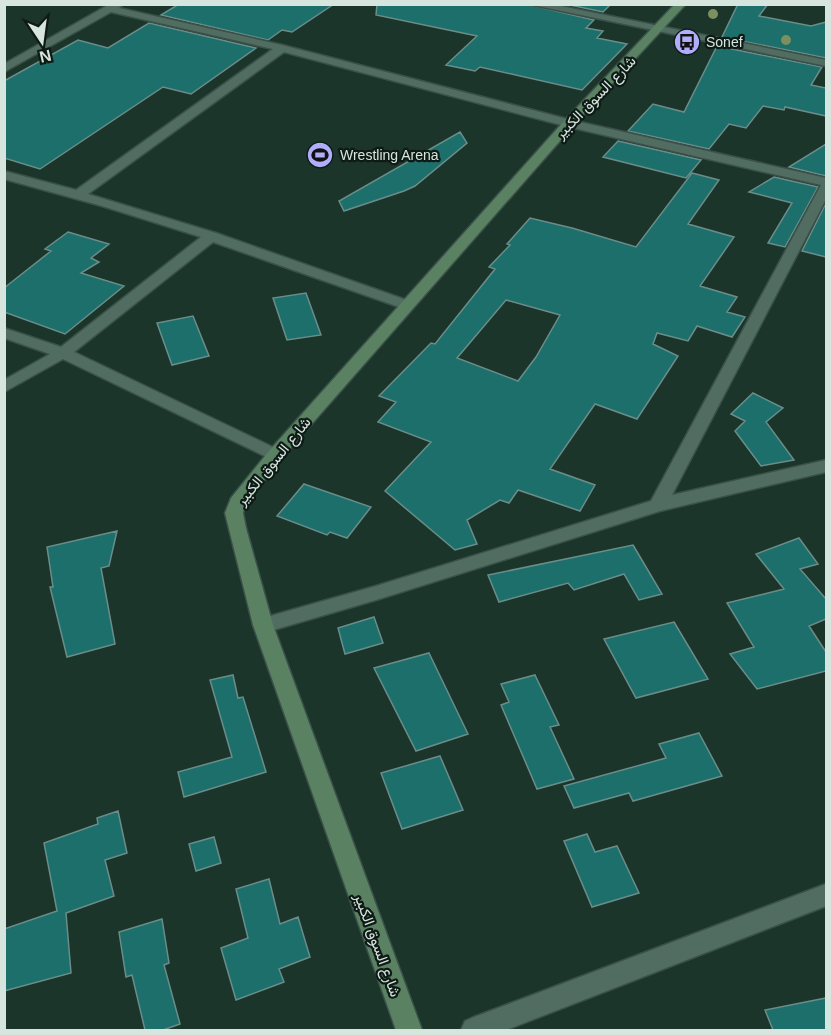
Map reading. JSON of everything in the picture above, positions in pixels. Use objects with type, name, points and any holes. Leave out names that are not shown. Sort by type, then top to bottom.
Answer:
[{"type":"street","points":[[533,4],[826,63]]},
{"type":"street","name":"شارع السوق الكبير","points":[[409,1030],[263,625],[234,513],[237,502],[275,455],[569,123],[681,4]]},
{"type":"street","points":[[4,69],[114,7],[569,123],[826,184],[658,506]]},
{"type":"street","points":[[80,193],[282,48]]},
{"type":"street","points":[[4,175],[80,193],[211,236],[407,306]]},
{"type":"street","points":[[4,387],[63,353],[211,236]]},
{"type":"street","points":[[4,333],[63,353],[275,455]]},
{"type":"street","points":[[263,625],[376,593],[658,506],[826,466]]},
{"type":"street","points":[[474,1030],[826,895]]},
{"type":"building","points":[[179,4],[334,4],[292,32],[282,30],[268,40],[161,15]]},
{"type":"building","points":[[377,4],[526,4],[594,20],[586,28],[603,31],[597,38],[627,44],[582,90],[480,67],[475,71],[446,65],[477,36],[376,15]]},
{"type":"building","points":[[565,4],[611,4],[603,12]]},
{"type":"building","points":[[738,4],[768,4],[759,16],[811,26],[826,22],[826,58],[722,37]]},
{"type":"building","points":[[149,23],[256,48],[191,94],[163,87],[40,169],[4,158],[4,81],[78,40],[108,48]]},
{"type":"building","points":[[717,46],[822,67],[811,85],[826,88],[826,116],[785,107],[784,110],[763,106],[746,128],[729,124],[709,149],[628,131],[653,104],[684,112]]},
{"type":"building","points":[[460,132],[467,143],[415,186],[344,211],[339,201]]},
{"type":"building","points":[[618,141],[701,160],[686,178],[603,157]]},
{"type":"building","points":[[826,144],[826,176],[789,167]]},
{"type":"building","points":[[692,173],[719,180],[688,224],[734,237],[700,286],[737,297],[727,312],[745,317],[732,337],[697,326],[688,341],[657,333],[653,344],[678,356],[637,419],[595,404],[550,469],[595,485],[580,511],[518,490],[509,503],[500,500],[467,520],[477,544],[455,550],[385,491],[431,442],[378,422],[396,402],[379,396],[431,343],[435,344],[495,269],[489,267],[510,245],[507,244],[530,218],[636,247]],"holes":[[[506,300],[560,315],[536,357],[518,381],[457,358]]]},
{"type":"building","points":[[774,177],[818,187],[785,247],[768,243],[792,203],[749,192]]},
{"type":"building","points":[[826,203],[826,257],[802,251]]},
{"type":"building","points":[[68,232],[109,244],[91,258],[99,262],[81,273],[124,286],[65,334],[4,312],[4,288],[51,251],[45,249]]},
{"type":"building","points":[[306,293],[321,335],[287,340],[273,298]]},
{"type":"building","points":[[193,316],[209,356],[172,365],[157,323]]},
{"type":"building","points":[[753,393],[783,408],[766,422],[794,460],[761,466],[735,431],[745,421],[731,414]]},
{"type":"building","points":[[304,484],[371,507],[347,538],[330,532],[327,535],[277,516]]},
{"type":"building","points":[[117,531],[109,566],[101,568],[115,644],[67,657],[50,587],[53,587],[47,547]]},
{"type":"building","points":[[799,538],[818,564],[800,569],[826,599],[826,619],[809,626],[826,652],[826,671],[757,689],[730,654],[754,647],[727,603],[784,589],[756,554]]},
{"type":"building","points":[[633,545],[662,594],[639,600],[624,574],[574,590],[568,583],[499,602],[488,575]]},
{"type":"building","points":[[374,617],[383,643],[345,654],[338,628]]},
{"type":"building","points":[[674,622],[708,679],[636,698],[604,639]]},
{"type":"building","points":[[429,653],[468,734],[416,751],[374,668]]},
{"type":"building","points":[[233,675],[238,698],[243,697],[266,772],[184,797],[178,772],[232,757],[210,680]]},
{"type":"building","points":[[535,675],[559,725],[550,727],[574,779],[537,789],[501,705],[509,702],[501,684]]},
{"type":"building","points":[[699,733],[722,776],[633,801],[629,793],[574,808],[564,786],[666,758],[659,744]]},
{"type":"building","points":[[440,756],[463,810],[402,829],[381,773]]},
{"type":"building","points":[[118,811],[127,853],[105,860],[114,896],[66,913],[71,973],[4,991],[4,929],[57,911],[44,843],[98,824],[97,818]]},
{"type":"building","points":[[587,834],[595,852],[617,846],[639,893],[592,907],[564,841]]},
{"type":"building","points":[[214,837],[221,863],[196,871],[189,844]]},
{"type":"building","points":[[269,879],[280,924],[298,917],[310,957],[279,969],[284,982],[236,1000],[221,948],[248,938],[236,889]]},
{"type":"building","points":[[162,919],[169,963],[164,965],[180,1024],[163,1030],[145,1030],[132,975],[126,977],[119,932]]},
{"type":"building","points":[[826,998],[826,1030],[773,1030],[765,1010]]},
{"type":"place","name":"Sonef","points":[[687,42]]},
{"type":"place","name":"Wrestling Arena","points":[[320,155]]}]
